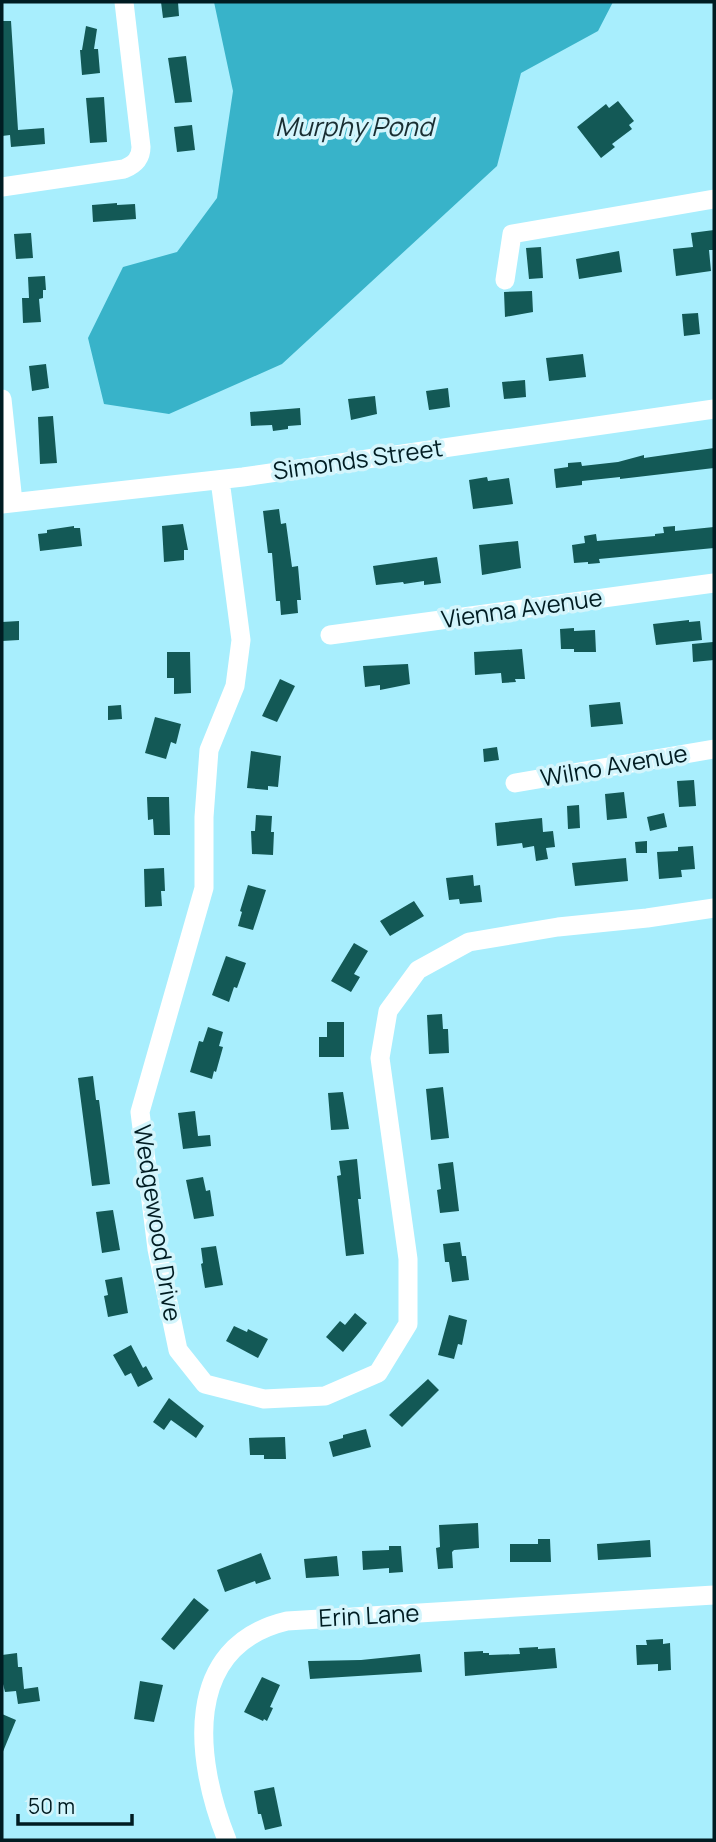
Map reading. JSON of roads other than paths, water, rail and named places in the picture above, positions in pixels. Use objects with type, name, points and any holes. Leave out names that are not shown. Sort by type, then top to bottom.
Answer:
[{"type":"street","points":[[2,187],[124,169],[140,157],[124,2]]},
{"type":"street","points":[[505,280],[512,234],[714,199]]},
{"type":"street","points":[[2,399],[8,503]]},
{"type":"street","name":"Simonds Street","points":[[8,503],[220,480],[714,410]]},
{"type":"street","name":"Wedgewood Drive","points":[[220,480],[241,640],[235,685],[209,750],[204,817],[204,888],[140,1112],[157,1249],[178,1350],[205,1384],[264,1399],[325,1396],[378,1373],[408,1324],[408,1259],[380,1058],[388,1011],[418,970],[469,942],[558,927],[714,908]]},
{"type":"street","name":"Vienna Avenue","points":[[330,635],[714,583]]},
{"type":"street","name":"Wilno Avenue","points":[[515,783],[714,749]]},
{"type":"street","name":"Erin Lane","points":[[227,1840],[214,1807],[206,1760],[207,1693],[214,1675],[240,1643],[271,1625],[287,1621],[714,1595]]},
{"type":"water","name":"Murphy Pond","points":[[214,2],[613,2],[598,31],[521,73],[497,166],[282,364],[169,414],[104,404],[88,338],[123,267],[177,252],[217,198],[233,91]]}]
